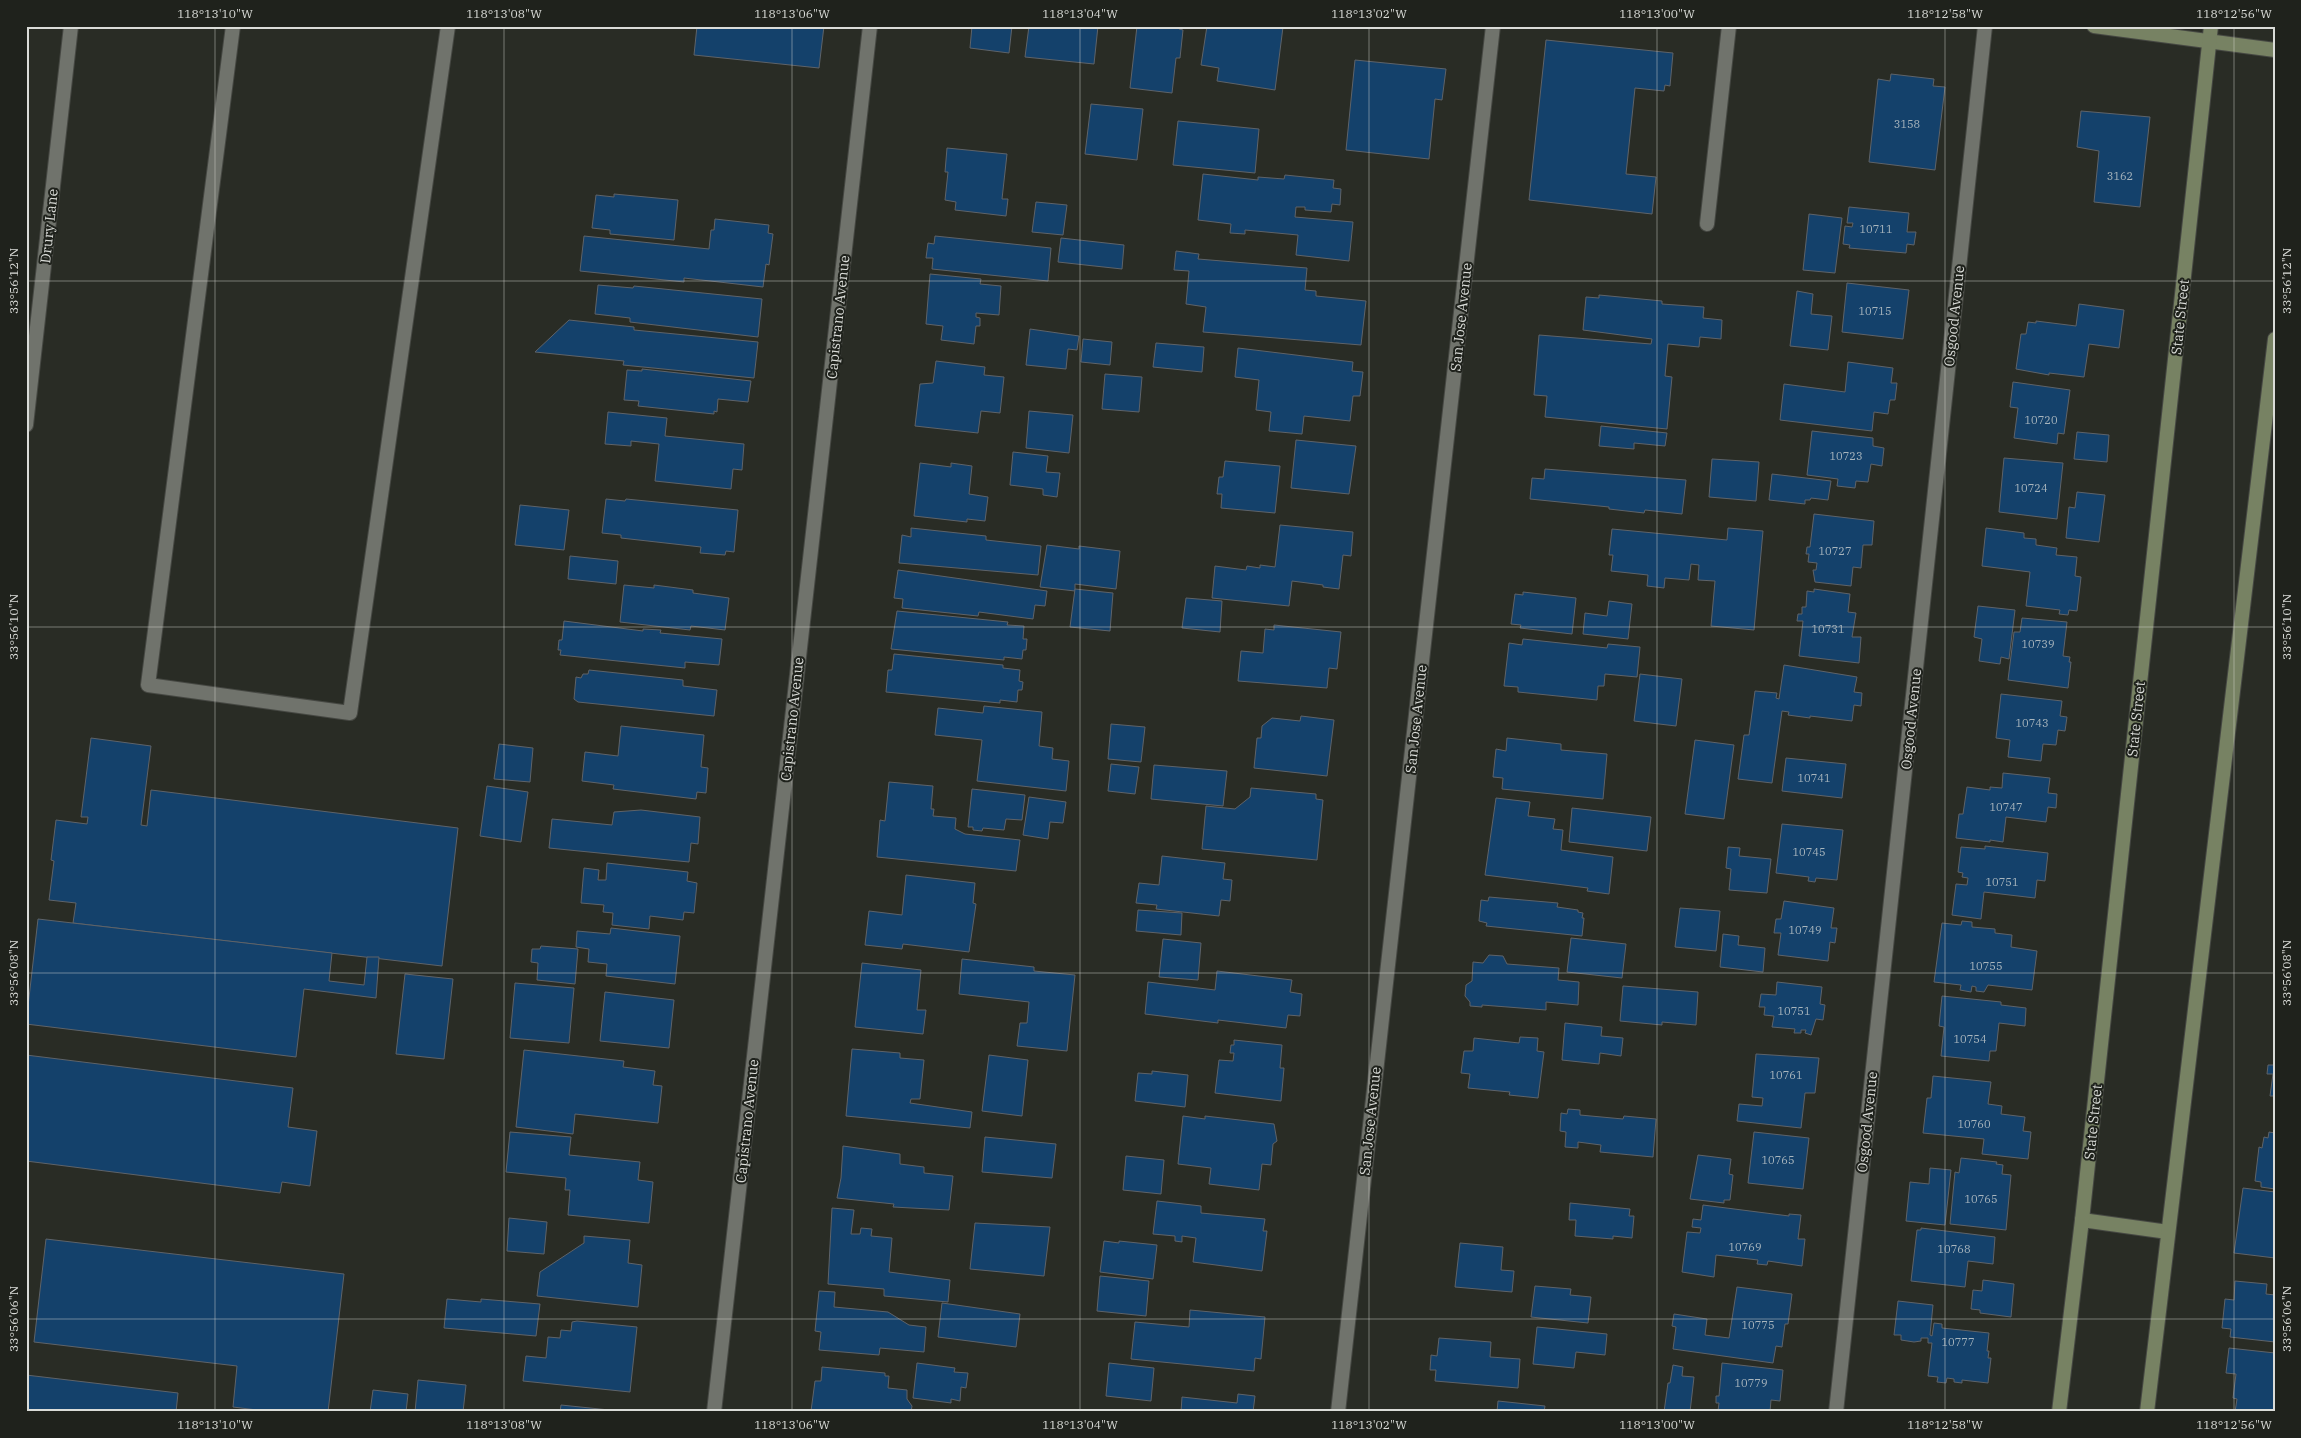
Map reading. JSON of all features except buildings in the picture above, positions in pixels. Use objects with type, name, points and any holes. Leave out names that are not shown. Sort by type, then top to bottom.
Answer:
[{"type":"main road","points":[[2094,26],[2275,50]]},
{"type":"main road","name":"State Street","points":[[2059,1412],[2082,1220],[2211,26]]},
{"type":"main road","points":[[2147,1412],[2275,339]]},
{"type":"main road","points":[[2082,1220],[2168,1232]]},
{"type":"street","name":"Drury Lane","points":[[26,426],[71,26]]},
{"type":"street","points":[[233,26],[148,685],[350,713],[448,26]]},
{"type":"street","name":"Capistrano Avenue","points":[[714,1412],[870,26]]},
{"type":"street","name":"San Jose Avenue","points":[[1338,1412],[1493,26]]},
{"type":"street","points":[[1707,224],[1729,26]]},
{"type":"street","name":"Osgood Avenue","points":[[1836,1412],[1985,26]]}]
